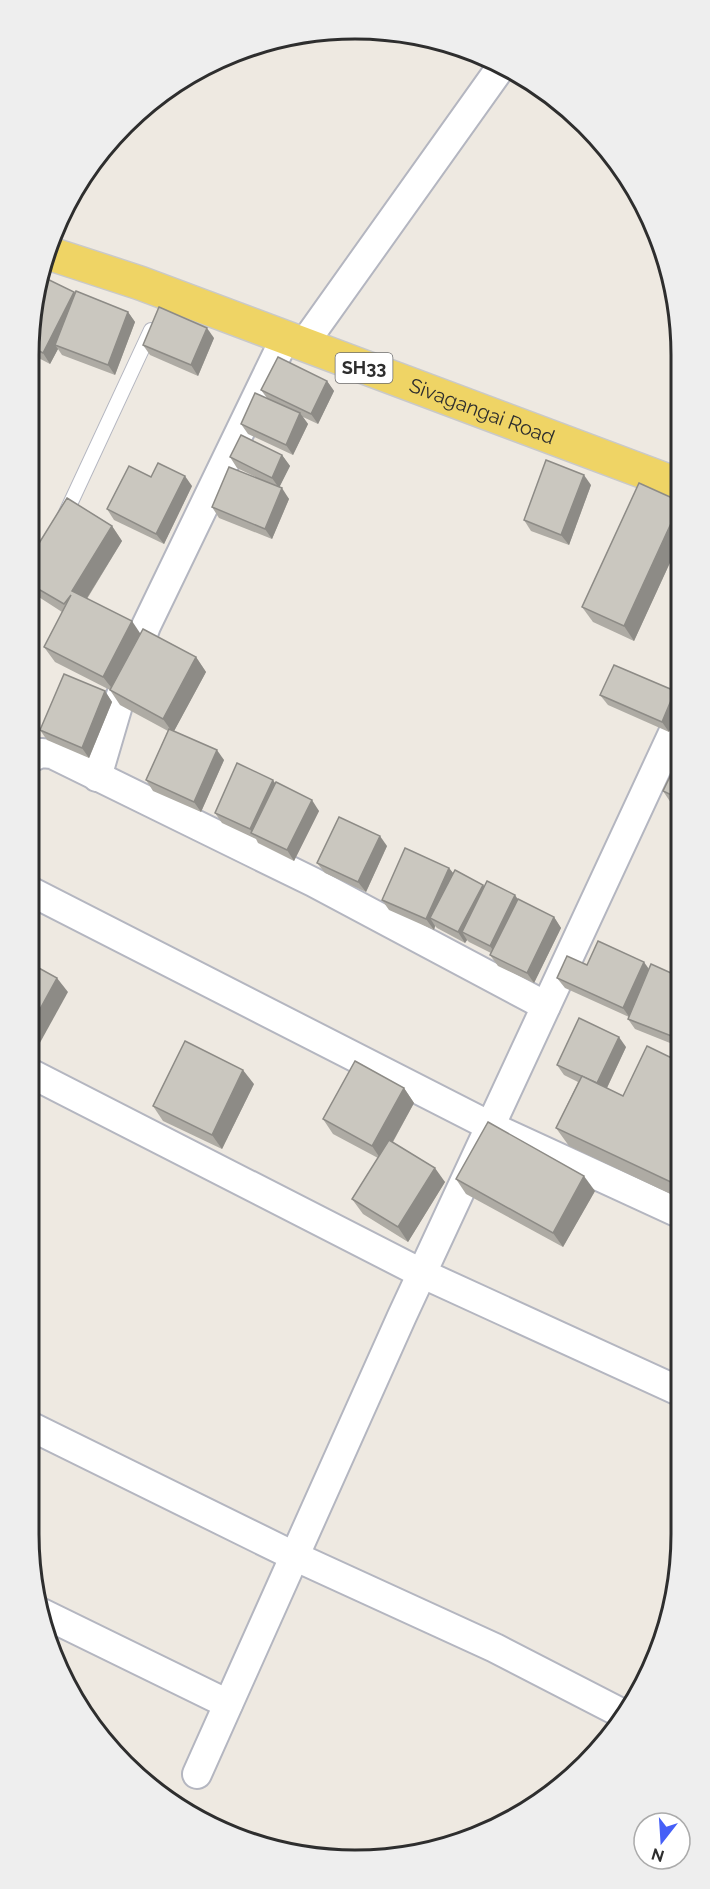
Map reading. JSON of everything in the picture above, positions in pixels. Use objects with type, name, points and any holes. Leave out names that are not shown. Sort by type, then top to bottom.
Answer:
[{"type":"main road","name":"Sivagangai Road","points":[[55,256],[160,307],[294,341],[671,482]]},
{"type":"street","points":[[97,777],[121,695],[146,626],[294,341],[497,73]]},
{"type":"street","points":[[197,1774],[421,1273],[671,737]]},
{"type":"street","points":[[39,754],[51,754],[313,882],[546,1006]]},
{"type":"street","points":[[39,896],[490,1126],[671,1209]]},
{"type":"street","points":[[39,1077],[421,1273],[671,1387]]},
{"type":"street","points":[[39,1430],[294,1556],[495,1648],[617,1711]]},
{"type":"street","points":[[50,1617],[228,1704]]},
{"type":"lane","points":[[59,527],[160,307]]},
{"type":"building","points":[[48,280],[74,292],[43,353],[39,351],[40,334]]},
{"type":"building","points":[[76,291],[128,312],[108,365],[55,345]]},
{"type":"building","points":[[159,307],[207,328],[191,365],[143,345]]},
{"type":"building","points":[[278,357],[327,381],[311,414],[261,390]]},
{"type":"building","points":[[255,393],[300,413],[286,445],[241,424]]},
{"type":"building","points":[[241,435],[282,455],[272,478],[230,457]]},
{"type":"building","points":[[546,460],[584,475],[561,535],[524,520]]},
{"type":"building","points":[[158,463],[185,476],[156,534],[107,509],[129,466],[151,477]]},
{"type":"building","points":[[229,467],[282,488],[265,529],[212,507]]},
{"type":"building","points":[[639,483],[671,497],[671,523],[624,626],[582,607]]},
{"type":"building","points":[[67,498],[112,526],[72,591],[132,621],[103,677],[44,647],[71,595],[64,604],[39,589],[39,543]]},
{"type":"building","points":[[143,629],[196,657],[163,719],[110,690]]},
{"type":"building","points":[[614,665],[671,689],[671,701],[662,722],[600,695]]},
{"type":"building","points":[[64,674],[105,691],[82,748],[40,730]]},
{"type":"building","points":[[169,729],[217,750],[194,802],[146,780]]},
{"type":"building","points":[[237,763],[273,780],[250,829],[215,813]]},
{"type":"building","points":[[671,775],[671,795],[663,791]]},
{"type":"building","points":[[276,782],[312,800],[287,850],[251,833]]},
{"type":"building","points":[[339,817],[380,836],[358,882],[317,863]]},
{"type":"building","points":[[405,848],[449,868],[426,919],[382,900]]},
{"type":"building","points":[[455,870],[483,885],[458,932],[430,918]]},
{"type":"building","points":[[487,881],[515,895],[490,946],[462,932]]},
{"type":"building","points":[[518,899],[554,917],[527,973],[490,955]]},
{"type":"building","points":[[598,941],[644,962],[623,1008],[557,978],[567,956],[587,965]]},
{"type":"building","points":[[651,964],[671,973],[671,1036],[628,1019]]},
{"type":"building","points":[[39,968],[57,978],[39,1011]]},
{"type":"building","points":[[579,1018],[619,1037],[597,1083],[557,1065]]},
{"type":"building","points":[[185,1041],[243,1070],[212,1135],[153,1106]]},
{"type":"building","points":[[647,1046],[671,1058],[671,1182],[556,1128],[582,1076],[623,1096]]},
{"type":"building","points":[[355,1061],[404,1088],[372,1146],[323,1119]]},
{"type":"building","points":[[488,1122],[584,1176],[553,1233],[456,1179]]},
{"type":"building","points":[[389,1140],[435,1168],[398,1227],[352,1199]]}]
